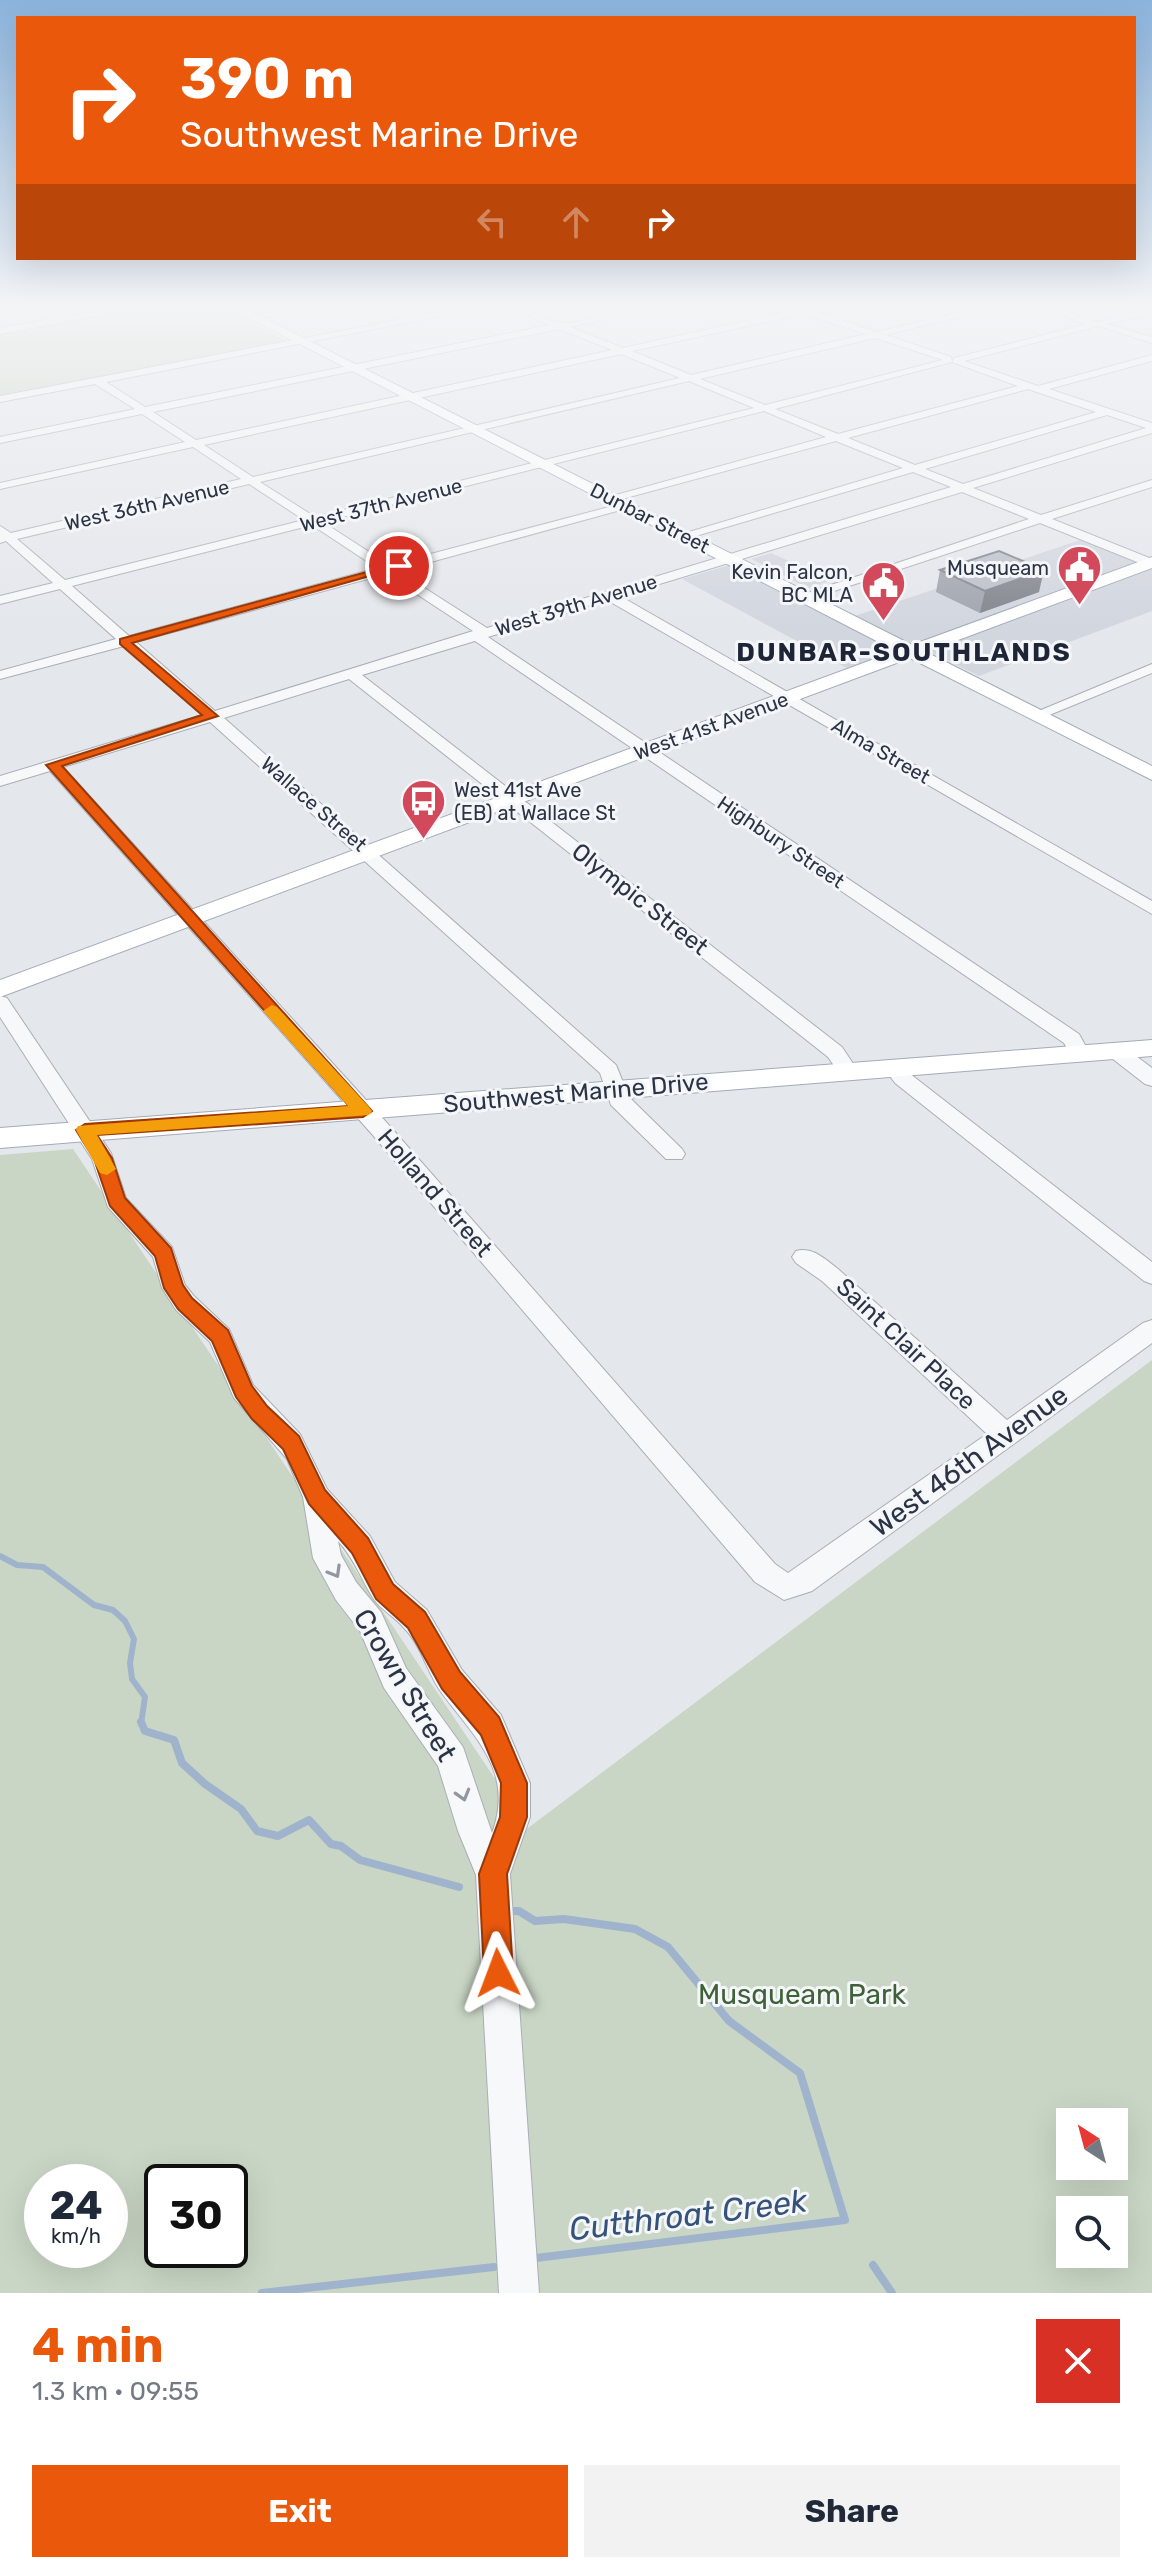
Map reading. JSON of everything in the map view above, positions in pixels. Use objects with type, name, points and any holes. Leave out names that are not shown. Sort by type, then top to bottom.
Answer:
[{"type":"main road","name":"Dunbar Street","points":[[444,414],[1152,774]]},
{"type":"main road","name":"West 41st Avenue","points":[[0,989],[1151,563]]},
{"type":"main road","name":"Southwest Marine Drive","points":[[0,1138],[1152,1048]]},
{"type":"street","points":[[0,440],[130,414]]},
{"type":"street","name":"Highbury Street","points":[[150,414],[391,569],[645,750],[1072,1039],[1080,1054]]},
{"type":"street","points":[[0,486],[333,414]]},
{"type":"street","name":"West 36th Avenue","points":[[2,535],[538,414]]},
{"type":"street","name":"West 37th Avenue","points":[[0,600],[739,414]]},
{"type":"street","points":[[778,414],[1151,563]]},
{"type":"street","points":[[0,675],[391,569],[836,437],[927,414]]},
{"type":"street","points":[[685,535],[1100,414]]},
{"type":"street","points":[[1113,414],[1152,428]]},
{"type":"street","points":[[1130,420],[1149,414]]},
{"type":"street","name":"West 39th Avenue","points":[[0,781],[1152,428]]},
{"type":"street","points":[[805,596],[1152,483]]},
{"type":"street","name":"Wallace Street","points":[[2,535],[369,853],[609,1070],[619,1100],[674,1154]]},
{"type":"street","name":"Alma Street","points":[[608,595],[1152,909]]},
{"type":"street","points":[[1037,715],[1152,668]]},
{"type":"street","name":"Olympic Street","points":[[351,674],[835,1052],[848,1071]]},
{"type":"street","name":"Holland Street","points":[[53,765],[363,1111],[765,1573],[784,1587]]},
{"type":"street","name":"Crown Street","points":[[0,1002],[103,1158],[116,1201],[164,1253],[174,1288],[185,1303],[220,1336],[243,1391],[291,1442],[317,1497],[327,1558],[346,1591],[371,1622],[395,1678],[452,1758],[474,1831],[493,1874],[519,2293]]},
{"type":"street","points":[[1116,1051],[1152,1079]]},
{"type":"street","points":[[894,1068],[902,1078],[1152,1275]]},
{"type":"street","name":"Saint Clair Place","points":[[804,1257],[830,1275],[1004,1434]]},
{"type":"street","name":"West 46th Avenue","points":[[784,1587],[802,1582],[1152,1330]]},
{"type":"street","name":"Crown Street","points":[[317,1497],[360,1545],[385,1591],[417,1620],[451,1680],[490,1726],[506,1759],[514,1783],[514,1817],[493,1874]]},
{"type":"shaded area","points":[[1080,540],[1152,569],[1152,611],[979,676],[914,644],[847,668],[682,579],[730,565],[840,621]]},
{"type":"shaded area","points":[[771,553],[829,581],[808,588],[751,559]]},
{"type":"green space","name":"Musqueam Park","points":[[73,1149],[528,1828],[1152,1360],[1152,2293],[0,2293],[0,1155]]},
{"type":"building","points":[[999,551],[1044,570],[985,591],[940,570]]},
{"type":"waterway","points":[[0,1556],[17,1565],[43,1567],[94,1605],[113,1610],[125,1621],[134,1639],[130,1663],[132,1679],[145,1697],[141,1722]]},
{"type":"waterway","points":[[141,1722],[145,1731],[174,1740],[182,1763],[205,1784],[241,1809],[257,1831],[278,1836],[309,1820],[331,1844],[341,1846],[360,1860],[459,1887]]},
{"type":"waterway","points":[[506,1911],[519,1911],[535,1921],[564,1919],[635,1929],[668,1947],[729,2021],[800,2073],[845,2220],[536,2258]]},
{"type":"waterway","points":[[873,2265],[892,2293]]},
{"type":"waterway","name":"Cutthroat Creek","points":[[262,2293],[494,2267]]},
{"type":"slow traffic","points":[[107,1169],[85,1130],[363,1111],[272,1011]]},
{"type":"place","name":"Musqueam","points":[[1080,607]]},
{"type":"place","name":"Kevin Falcon, BC MLA","points":[[884,622]]},
{"type":"place","name":"West 41st Ave (EB) at Wallace St","points":[[423,840]]},
{"type":"district","name":"DUNBAR-SOUTHLANDS","points":[[904,652]]},
{"type":"route","points":[[399,566],[124,642],[211,716],[53,765],[363,1111],[85,1130],[103,1158],[116,1201],[164,1253],[174,1288],[185,1303],[220,1336],[243,1391],[291,1442],[317,1497],[360,1545],[385,1591],[417,1620],[451,1680],[490,1726],[514,1783],[514,1817],[493,1874],[498,1973]]}]
